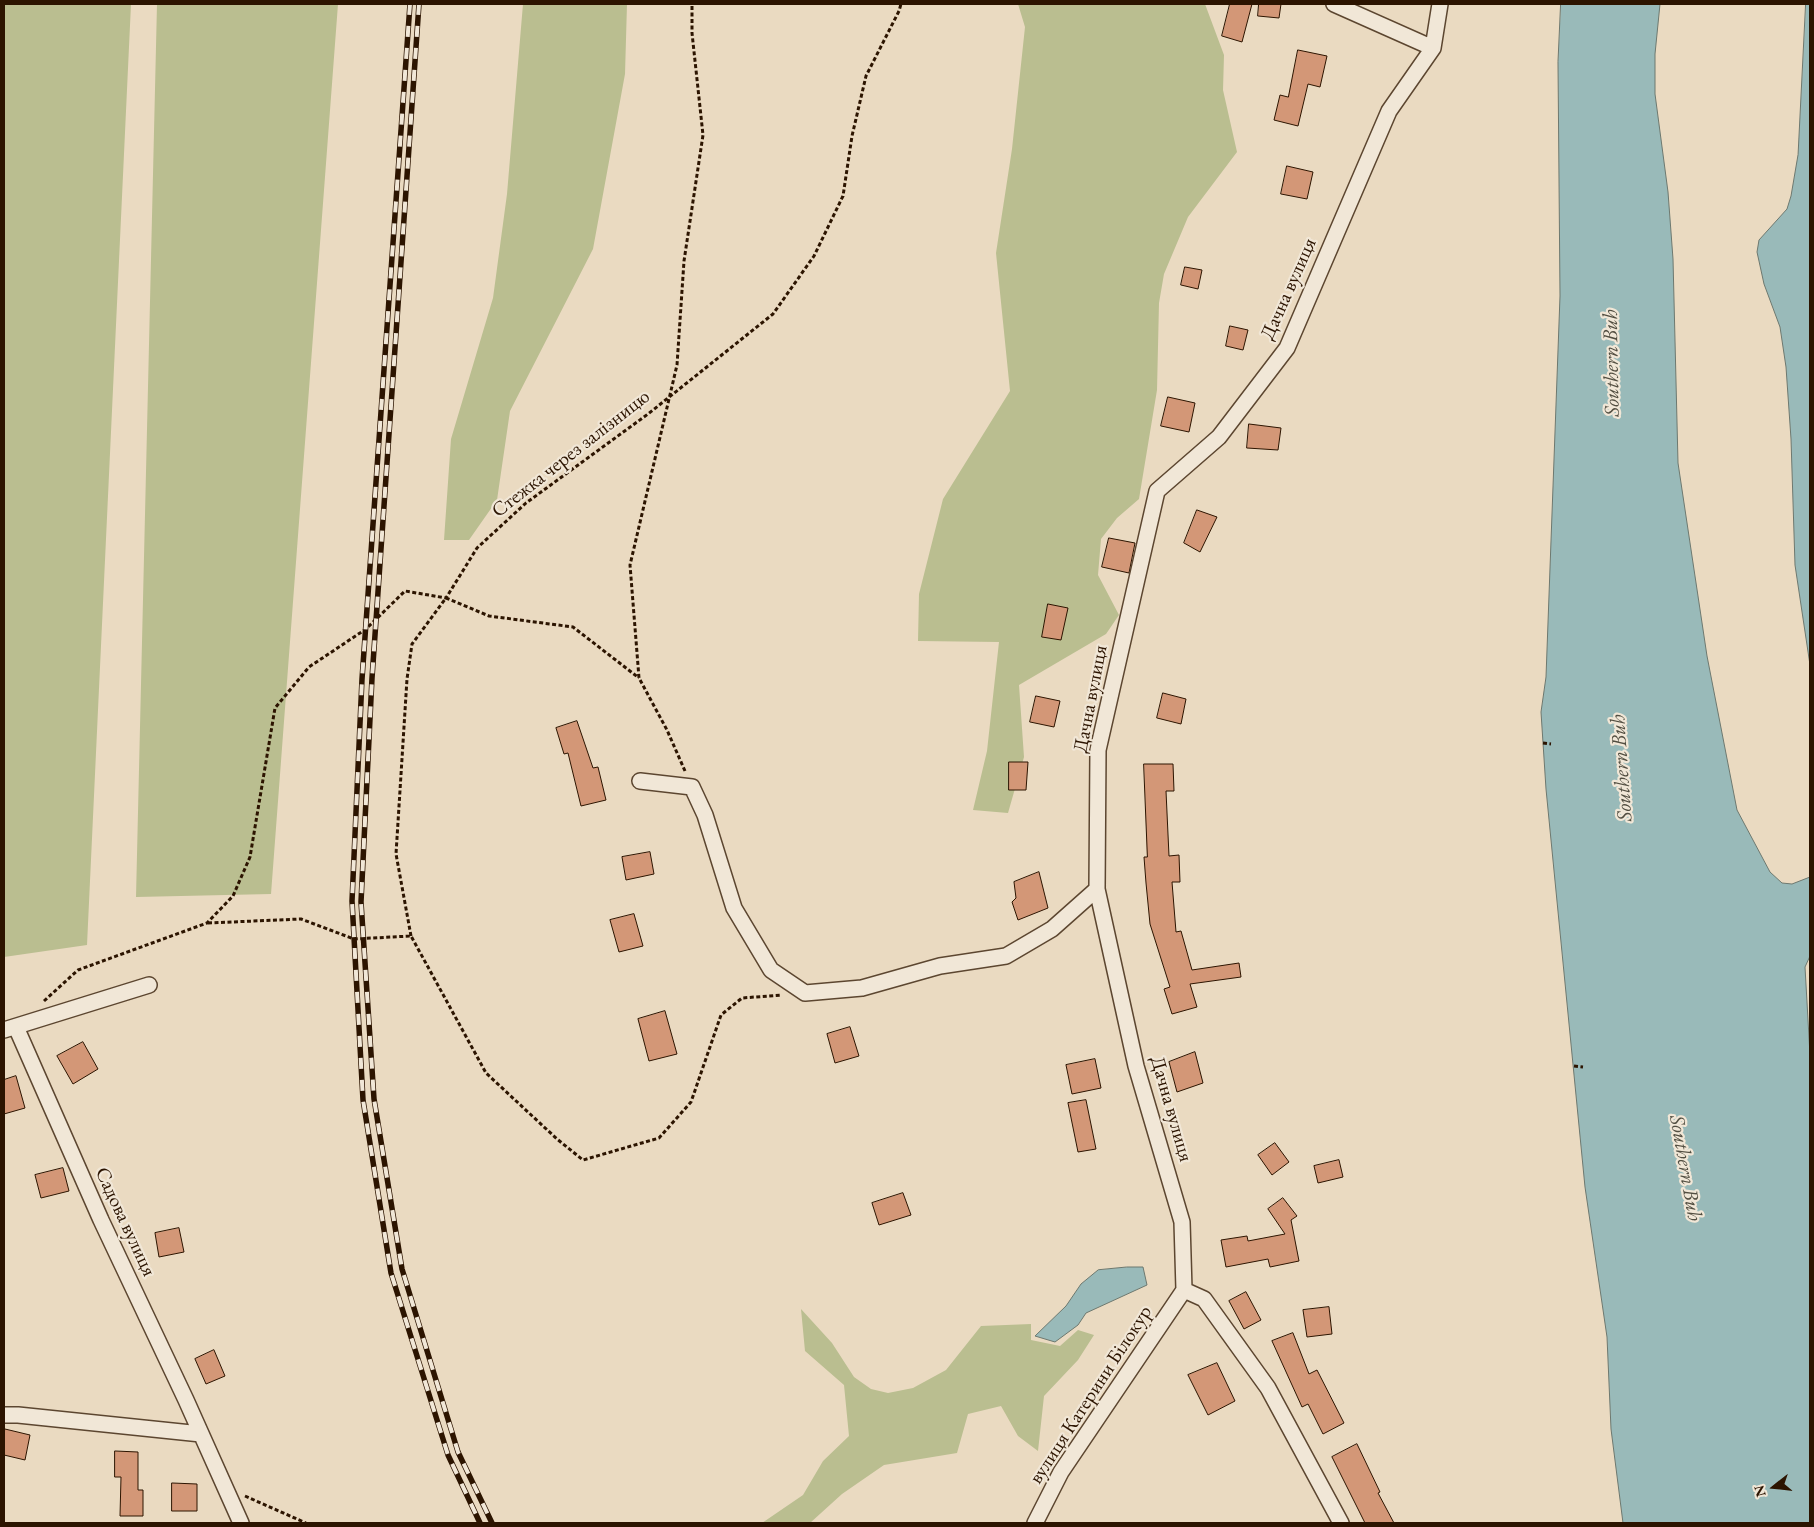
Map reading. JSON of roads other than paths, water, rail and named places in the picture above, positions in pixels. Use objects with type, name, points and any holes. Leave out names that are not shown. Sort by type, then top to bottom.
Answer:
[{"type":"street","points":[[1334,4],[1433,48],[1440,4]]},
{"type":"street","name":"Дачна вулиця","points":[[1184,1290],[1182,1222],[1136,1066],[1097,889],[1098,750],[1157,491],[1219,437],[1287,348],[1389,111],[1433,48]]},
{"type":"street","points":[[640,781],[692,787],[705,815],[734,908],[771,970],[804,993],[862,988],[940,966],[1006,956],[1052,929],[1097,889]]},
{"type":"street","name":"Садова вулиця","points":[[149,985],[10,1028],[241,1523]]},
{"type":"street","points":[[1184,1290],[1204,1299],[1268,1388],[1340,1523]]},
{"type":"street","name":"вулиця Катерини Білокур","points":[[1035,1523],[1061,1472],[1184,1290]]},
{"type":"street","points":[[4,1415],[201,1434]]},
{"type":"water","name":"Southern Buh","points":[[1561,4],[1660,4],[1655,54],[1655,94],[1668,192],[1673,259],[1678,463],[1707,656],[1737,810],[1770,872],[1782,883],[1792,884],[1810,877],[1810,956],[1805,967],[1810,1055],[1810,1523],[1623,1523],[1611,1429],[1607,1337],[1585,1187],[1546,789],[1541,712],[1546,677],[1560,296],[1558,62]]},
{"type":"water","points":[[1806,4],[1810,4],[1810,665],[1795,565],[1791,439],[1786,367],[1780,327],[1764,284],[1757,252],[1759,240],[1787,209],[1791,196],[1798,155]]},
{"type":"water","points":[[1143,1267],[1147,1285],[1086,1313],[1078,1325],[1055,1342],[1035,1336],[1066,1306],[1081,1284],[1098,1270]]},
{"type":"railway","points":[[410,4],[362,679],[352,901],[363,1100],[391,1273],[448,1455],[480,1523]]},
{"type":"railway","points":[[419,4],[372,678],[361,902],[374,1099],[402,1269],[458,1452],[492,1523]]}]
